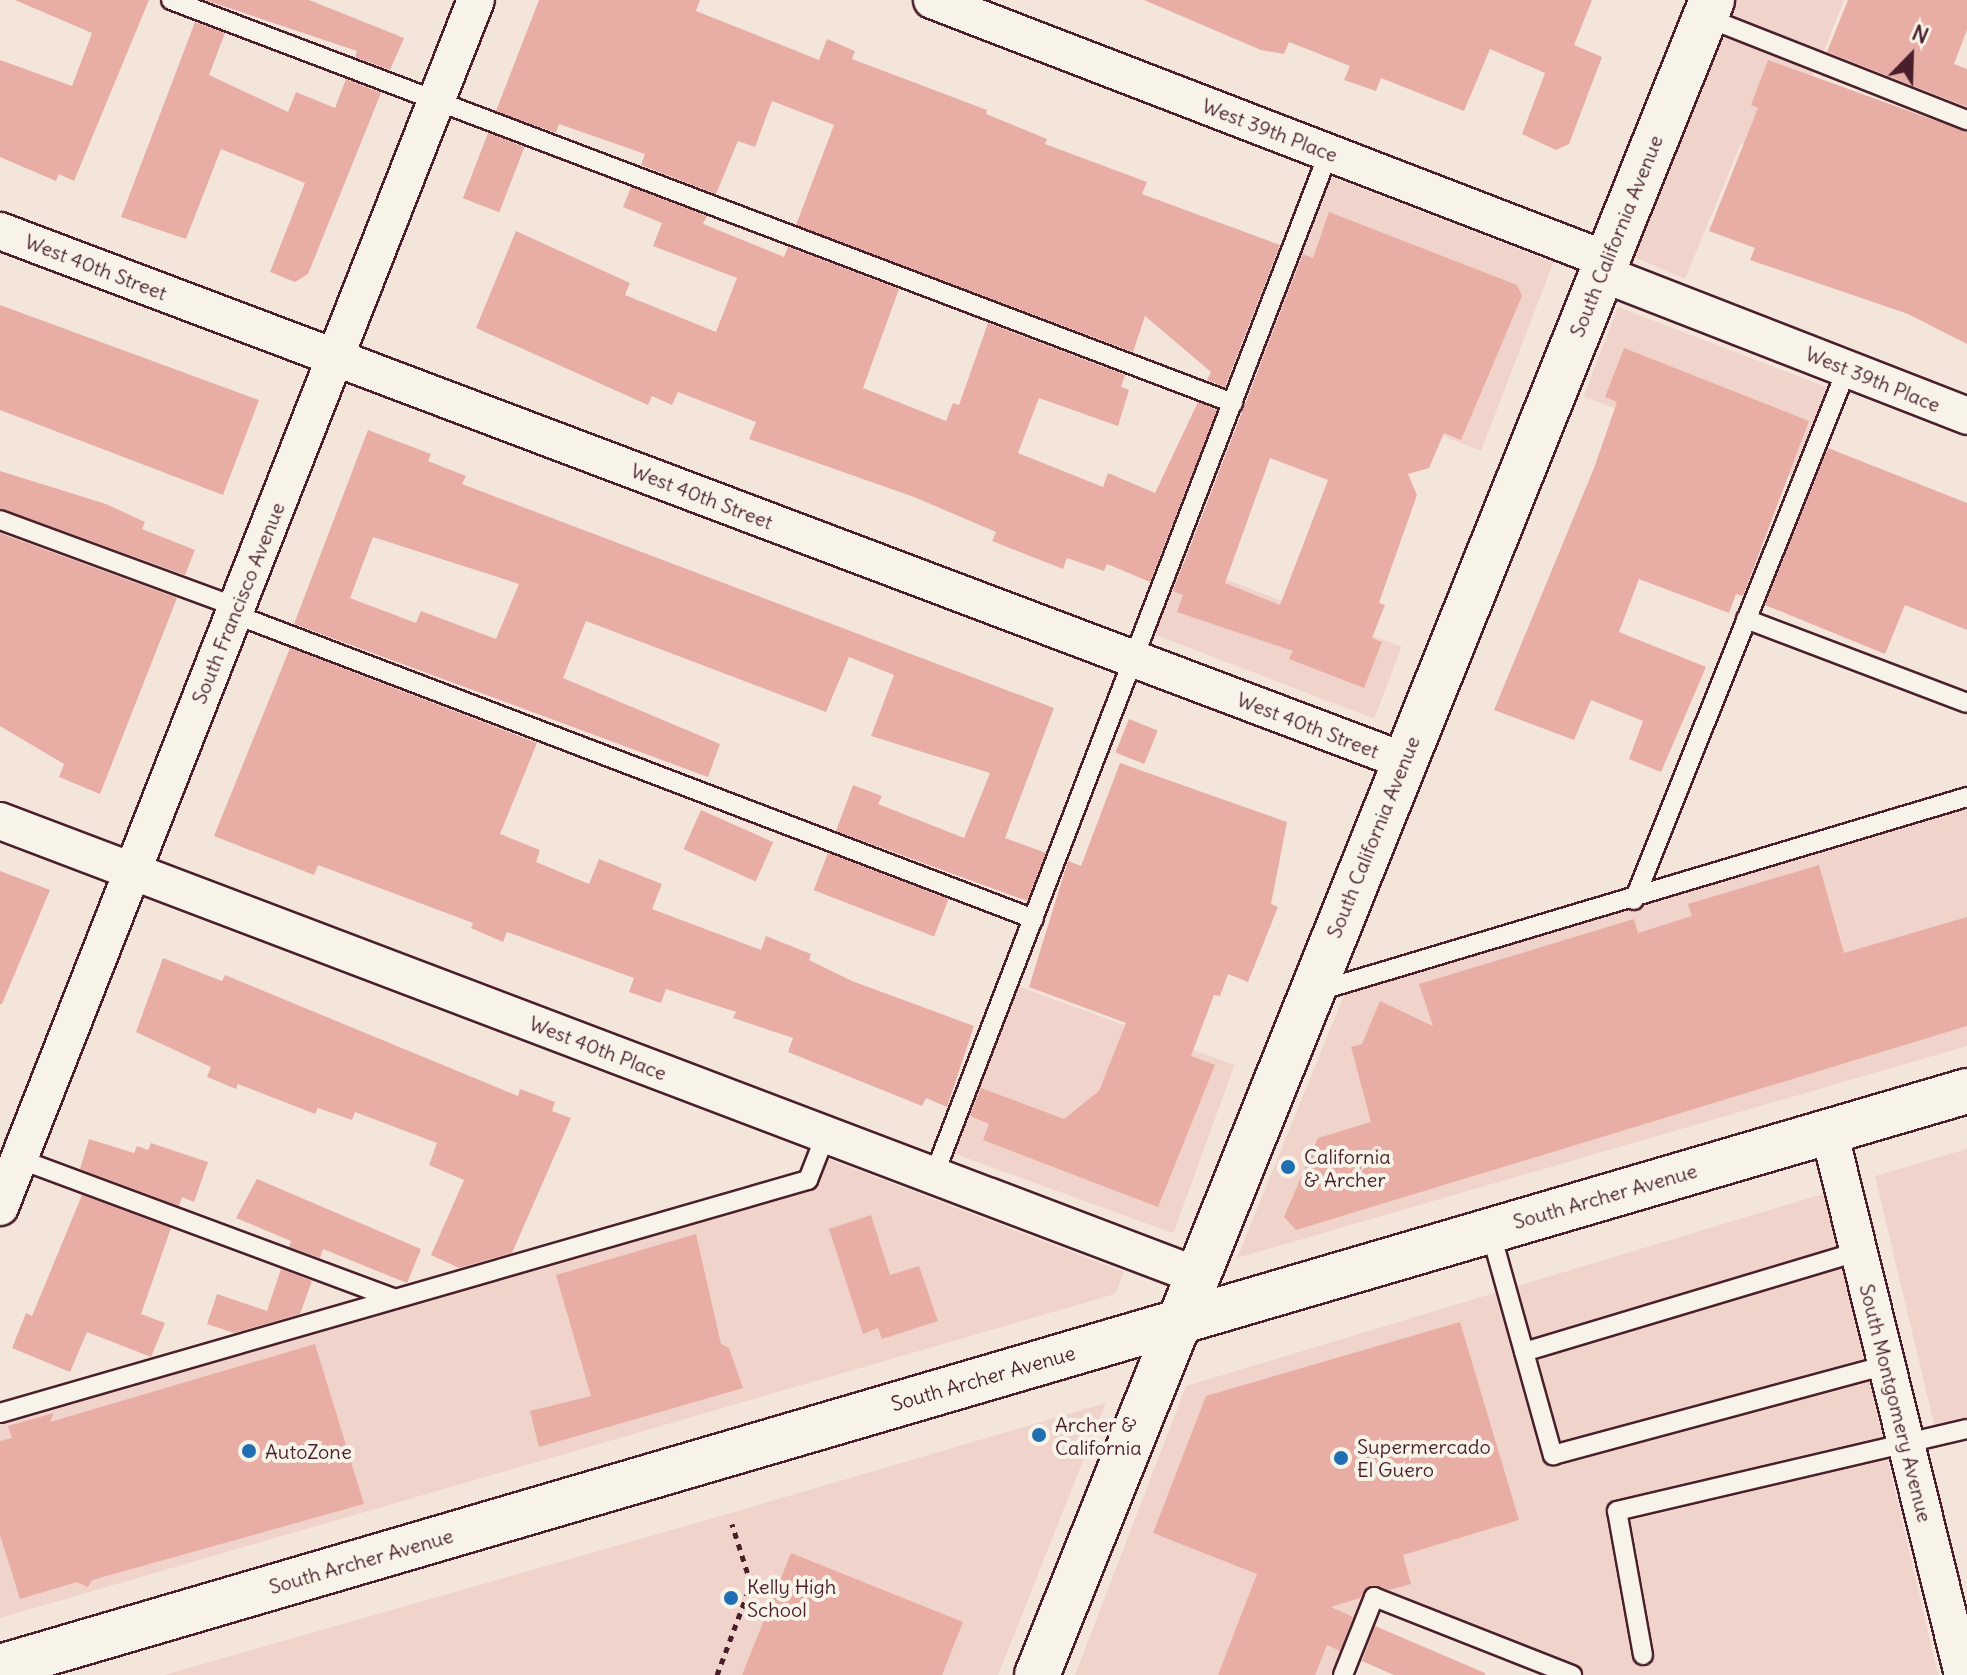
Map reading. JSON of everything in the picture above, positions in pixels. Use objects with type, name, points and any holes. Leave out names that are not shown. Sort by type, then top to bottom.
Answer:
[{"type":"main road","name":"South California Avenue","points":[[1037,1675],[1604,266],[1702,7]]},
{"type":"main road","name":"South Archer Avenue","points":[[0,1667],[1967,1091]]},
{"type":"street","name":"South Francisco Avenue","points":[[0,1207],[476,0]]},
{"type":"street","name":"West 39th Place","points":[[932,0],[1329,152],[1847,369],[1967,416]]},
{"type":"street","name":"West 40th Street","points":[[0,231],[1404,761]]},
{"type":"street","name":"West 40th Place","points":[[0,821],[1196,1275]]},
{"type":"street","name":"South Montgomery Avenue","points":[[1829,1131],[1963,1675]]},
{"type":"lane","points":[[171,0],[1233,403]]},
{"type":"lane","points":[[1702,7],[1967,120]]},
{"type":"lane","points":[[934,1175],[1329,152]]},
{"type":"lane","points":[[1634,900],[1847,369]]},
{"type":"lane","points":[[0,520],[1034,919]]},
{"type":"lane","points":[[1746,619],[1967,703]]},
{"type":"lane","points":[[1309,994],[1634,900],[1967,797]]},
{"type":"lane","points":[[0,1413],[808,1180],[826,1134]]},
{"type":"lane","points":[[19,1159],[395,1299]]},
{"type":"lane","points":[[1490,1230],[1553,1455],[1886,1365]]},
{"type":"lane","points":[[1524,1352],[1858,1252]]},
{"type":"lane","points":[[1643,1655],[1617,1511],[1967,1429]]},
{"type":"lane","points":[[1343,1675],[1374,1597],[1572,1675]]},
{"type":"path","points":[[717,1675],[751,1584],[732,1524]]},
{"type":"shaded area","points":[[1736,0],[1844,0],[1780,161],[1741,143],[1685,279],[1634,257]]},
{"type":"shaded area","points":[[1321,173],[1553,262],[1481,451],[1249,362]]},
{"type":"shaded area","points":[[1618,307],[1837,391],[1803,481],[1584,397]]},
{"type":"shaded area","points":[[1173,559],[1402,647],[1374,719],[1145,631]]},
{"type":"shaded area","points":[[1967,797],[1967,1046],[1237,1258],[1349,983]]},
{"type":"shaded area","points":[[1009,983],[1235,1065],[1173,1233],[948,1151]]},
{"type":"shaded area","points":[[1967,1149],[1967,1429],[1937,1437],[1875,1176]]},
{"type":"shaded area","points":[[818,1155],[1124,1272],[1115,1294],[0,1618],[0,1413],[807,1180]]},
{"type":"shaded area","points":[[1826,1193],[1938,1675],[1572,1675],[1374,1597],[1343,1675],[1075,1675],[1186,1386]]},
{"type":"shaded area","name":"Kelly High School","points":[[1106,1403],[998,1675],[164,1675],[703,1521]]},
{"type":"building","points":[[15,0],[149,0],[74,181],[59,174],[56,181],[0,157],[0,60],[72,86],[92,33]]},
{"type":"building","points":[[205,0],[309,0],[404,38],[390,70],[355,57],[357,51]]},
{"type":"building","points":[[539,0],[700,0],[696,11],[819,60],[827,39],[855,51],[852,59],[987,110],[986,114],[1047,139],[1045,144],[1147,182],[1142,194],[1280,245],[1225,387],[1207,380],[1211,372],[1145,316],[1133,352],[796,225],[834,125],[772,101],[755,147],[738,141],[716,194],[641,165],[645,154],[559,124],[556,133],[496,111]]},
{"type":"building","points":[[1144,0],[1592,0],[1574,45],[1602,57],[1569,144],[1556,150],[1522,134],[1545,73],[1490,49],[1464,111],[1381,78],[1376,91],[1344,80],[1350,66],[1289,42],[1284,54],[1261,50]]},
{"type":"building","points":[[1848,0],[1967,0],[1967,30],[1954,64],[1967,69],[1967,107],[1827,52]]},
{"type":"building","points":[[195,22],[225,33],[209,75],[288,112],[296,92],[335,108],[346,79],[381,93],[308,274],[295,282],[270,272],[305,183],[221,149],[186,239],[121,217]]},
{"type":"building","points":[[1768,60],[1967,132],[1967,344],[1908,314],[1750,260],[1755,248],[1709,231],[1758,108],[1751,105]]},
{"type":"building","points":[[488,133],[524,147],[499,212],[463,198]]},
{"type":"building","points":[[631,187],[707,216],[703,224],[784,257],[788,247],[899,289],[863,388],[946,421],[953,403],[959,405],[988,323],[1125,375],[1121,387],[1129,390],[1118,426],[1039,398],[1018,453],[1103,487],[1108,473],[1155,493],[1198,402],[1217,410],[1150,582],[1107,564],[1104,571],[1067,558],[1063,569],[992,541],[996,532],[914,497],[749,439],[756,422],[678,392],[672,405],[652,396],[648,405],[476,328],[516,231],[630,283],[625,295],[716,332],[737,278],[653,246],[662,223],[623,207]]},
{"type":"building","points":[[1329,212],[1517,285],[1522,296],[1461,440],[1444,433],[1429,468],[1408,474],[1417,495],[1379,603],[1385,605],[1372,638],[1382,642],[1364,688],[1289,659],[1293,651],[1177,612],[1183,595],[1173,591],[1303,254],[1313,258]],"holes":[[[1270,458],[1328,480],[1280,605],[1225,583]]]},
{"type":"building","points":[[0,305],[259,400],[223,495],[0,410]]},
{"type":"building","points":[[1624,348],[1809,421],[1743,596],[1736,594],[1729,613],[1639,579],[1619,632],[1706,667],[1661,772],[1629,759],[1643,721],[1591,700],[1574,740],[1494,710],[1594,468],[1617,402],[1605,397]]},
{"type":"building","points":[[368,430],[431,454],[428,461],[466,476],[462,484],[1054,708],[1005,838],[1046,853],[1027,901],[836,831],[853,785],[882,796],[878,804],[964,838],[990,773],[871,736],[894,675],[849,657],[826,712],[586,621],[563,678],[720,744],[708,777],[294,624]],"holes":[[[373,537],[519,584],[496,639],[421,611],[416,623],[350,598]]]},
{"type":"building","points":[[1828,448],[1967,503],[1967,630],[1905,605],[1885,654],[1765,605]]},
{"type":"building","points":[[0,471],[106,504],[145,522],[142,529],[195,550],[185,575],[0,508]]},
{"type":"building","points":[[0,533],[177,598],[100,794],[59,777],[64,764],[0,726]]},
{"type":"building","points":[[290,648],[537,743],[500,834],[540,850],[536,862],[589,884],[599,859],[662,884],[652,909],[761,950],[766,936],[811,954],[809,960],[852,981],[974,1026],[947,1107],[926,1098],[922,1106],[788,1052],[793,1038],[733,1018],[736,1012],[666,989],[661,1003],[629,992],[634,978],[507,932],[503,942],[471,928],[473,923],[318,865],[314,875],[214,836]]},
{"type":"building","points":[[1129,719],[1158,731],[1144,764],[1116,752]]},
{"type":"building","points":[[1120,763],[1287,822],[1271,904],[1278,907],[1248,982],[1228,974],[1220,996],[1214,995],[1191,1056],[1215,1065],[1158,1207],[983,1140],[989,1124],[970,1116],[981,1088],[1064,1119],[1099,1091],[1126,1023],[1029,987],[1068,861],[1081,866]]},
{"type":"building","points":[[701,810],[773,842],[756,881],[684,849]]},
{"type":"building","points":[[828,853],[948,899],[934,937],[814,890]]},
{"type":"building","points":[[1819,865],[1844,953],[1967,917],[1967,1026],[1296,1230],[1284,1217],[1318,1138],[1371,1122],[1351,1047],[1362,1044],[1380,1001],[1433,1026],[1419,984],[1634,919],[1638,933],[1692,916],[1688,904]]},
{"type":"building","points":[[0,871],[50,890],[2,1004],[0,1004]]},
{"type":"building","points":[[163,958],[222,981],[225,975],[518,1096],[520,1089],[555,1102],[552,1111],[571,1118],[512,1253],[459,1268],[431,1255],[464,1180],[429,1165],[437,1143],[355,1112],[352,1120],[318,1108],[315,1114],[238,1084],[236,1089],[207,1077],[211,1067],[136,1032]]},
{"type":"building","points":[[89,1139],[134,1153],[137,1146],[148,1150],[151,1143],[208,1162],[194,1202],[182,1197],[179,1206],[80,1169]]},
{"type":"building","points":[[257,1179],[421,1249],[407,1283],[323,1249],[320,1258],[289,1247],[291,1241],[236,1218]]},
{"type":"building","points":[[82,1195],[171,1228],[141,1314],[165,1323],[151,1357],[87,1332],[70,1372],[12,1348],[26,1313],[32,1316]]},
{"type":"building","points":[[871,1215],[890,1275],[919,1266],[938,1321],[882,1339],[878,1328],[863,1334],[829,1229]]},
{"type":"building","points":[[696,1234],[721,1344],[729,1348],[743,1388],[539,1447],[530,1411],[591,1396],[556,1275]]},
{"type":"building","points":[[281,1269],[312,1281],[300,1314],[234,1333],[207,1324],[217,1294],[267,1311]]},
{"type":"building","name":"Supermercado El Guero","points":[[1460,1322],[1519,1520],[1403,1555],[1411,1584],[1389,1590],[1371,1585],[1360,1598],[1331,1607],[1353,1617],[1340,1651],[1327,1645],[1315,1675],[1218,1675],[1257,1574],[1153,1533],[1206,1396]]},
{"type":"building","points":[[315,1344],[364,1504],[92,1580],[88,1587],[77,1582],[20,1599],[0,1535],[0,1441],[12,1438],[8,1426],[54,1413],[50,1422]]},
{"type":"building","name":"Kelly High School","points":[[791,1553],[963,1622],[942,1675],[742,1675]]},
{"type":"building","points":[[1375,1626],[1485,1675],[1394,1675],[1362,1661]]},
{"type":"place","name":"California & Archer","points":[[1288,1167]]},
{"type":"place","name":"Archer & California","points":[[1039,1435]]},
{"type":"place","name":"AutoZone","points":[[249,1451]]},
{"type":"place","name":"Supermercado El Guero","points":[[1341,1458]]},
{"type":"place","name":"Kelly High School","points":[[731,1598]]}]
